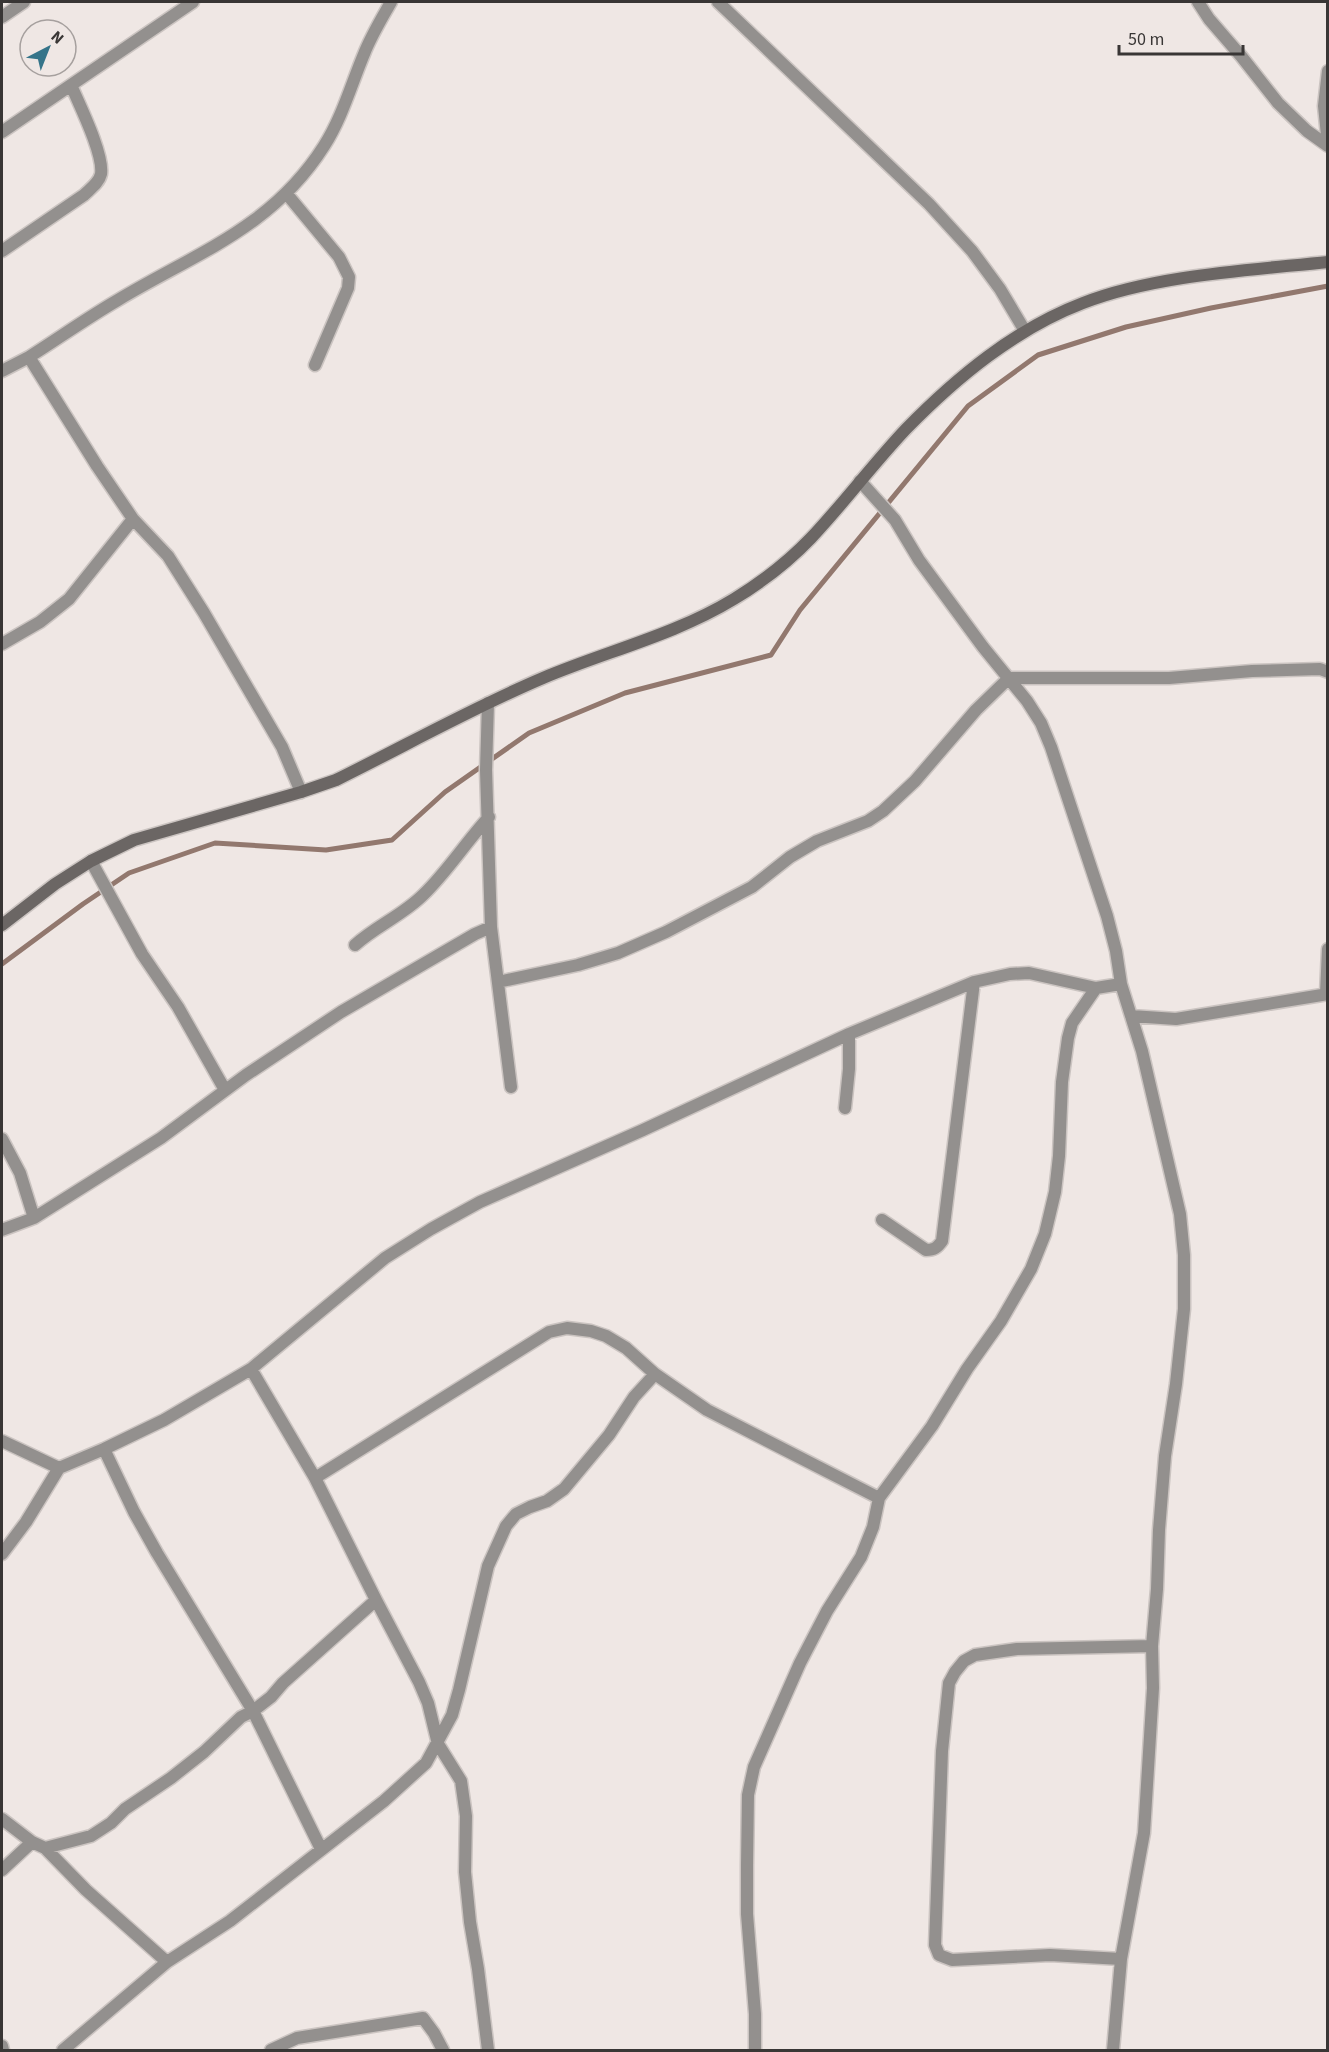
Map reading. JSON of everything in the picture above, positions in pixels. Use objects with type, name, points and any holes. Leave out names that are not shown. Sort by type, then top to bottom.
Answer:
[{"type":"street","points":[[2,17],[24,2]]},
{"type":"street","points":[[2,132],[193,2]]},
{"type":"street","points":[[2,371],[29,357],[118,300],[216,246],[268,212],[325,146],[340,117],[365,51],[391,2]]},
{"type":"street","points":[[718,2],[929,204],[972,251],[1025,331]]},
{"type":"street","points":[[1198,2],[1209,20],[1278,103],[1307,131],[1328,145]]},
{"type":"street","points":[[1328,70],[1324,106],[1328,145]]},
{"type":"street","points":[[2,251],[84,195],[96,185],[101,174],[100,161],[94,142],[71,85]]},
{"type":"street","points":[[286,193],[339,257],[350,277],[348,288],[315,364]]},
{"type":"street","points":[[2,925],[55,884],[91,861],[134,840],[336,780],[542,678],[662,634],[734,599],[771,573],[810,540],[905,430],[964,375],[1025,331],[1054,315],[1086,302],[1130,289],[1174,280],[1328,262]]},
{"type":"street","points":[[29,357],[133,519],[168,556],[204,613],[282,747],[301,792]]},
{"type":"street","points":[[860,481],[895,520],[919,560],[983,647],[1010,678],[1036,716],[1051,747],[1107,916],[1121,984],[1142,1051],[1180,1214],[1184,1255],[1184,1309],[1165,1456],[1152,1646],[1153,1688],[1144,1833],[1121,1959],[1113,2050]]},
{"type":"street","points":[[2,644],[40,622],[69,599],[133,519]]},
{"type":"street","points":[[498,982],[618,953],[666,932],[752,887],[790,857],[817,841],[868,821],[883,811],[915,781],[976,710],[1010,678],[1169,678],[1252,671],[1324,670],[1328,658]]},
{"type":"street","points":[[488,703],[486,770],[491,927],[511,1087]]},
{"type":"street","points":[[355,945],[369,932],[402,912],[421,897],[489,817]]},
{"type":"street","points":[[91,861],[142,954],[178,1006],[225,1090]]},
{"type":"street","points":[[2,1230],[34,1218],[161,1138],[246,1075],[341,1012],[491,927]]},
{"type":"street","points":[[1131,1016],[1176,1019],[1327,994],[1328,950]]},
{"type":"street","points":[[2,1554],[26,1522],[59,1468],[164,1420],[251,1370],[385,1258],[480,1202],[634,1135],[849,1034],[974,982],[1010,974],[1029,973],[1096,988],[1121,984]]},
{"type":"street","points":[[882,1220],[926,1250],[938,1247],[942,1241],[974,982]]},
{"type":"street","points":[[755,2050],[755,2014],[747,1914],[750,1780],[764,1741],[784,1703],[800,1663],[826,1611],[861,1557],[873,1527],[879,1498],[932,1426],[967,1369],[1001,1321],[1030,1269],[1045,1234],[1055,1192],[1062,1082],[1068,1038],[1072,1023],[1096,988]]},
{"type":"street","points":[[845,1108],[849,1069],[849,1034]]},
{"type":"street","points":[[2,1138],[20,1173],[34,1218]]},
{"type":"street","points":[[315,1478],[549,1332],[567,1328],[606,1336],[626,1347],[655,1374],[708,1410],[879,1498]]},
{"type":"street","points":[[251,1370],[315,1478],[419,1682],[428,1703],[438,1744],[460,1781],[466,1815],[465,1872],[469,1912],[488,2050]]},
{"type":"street","points":[[63,2050],[166,1962],[230,1921],[384,1802],[426,1763],[452,1715],[488,1566],[506,1526],[516,1514],[547,1502],[564,1489],[609,1435],[634,1397],[655,1374]]},
{"type":"street","points":[[2,1441],[59,1468]]},
{"type":"street","points":[[104,1449],[157,1554],[253,1711],[321,1849]]},
{"type":"street","points":[[45,1848],[91,1836],[111,1823],[124,1809],[204,1752],[241,1716],[253,1711],[376,1600]]},
{"type":"street","points":[[1121,1959],[1050,1955],[952,1960],[943,1958],[936,1951],[934,1945],[943,1740],[949,1683],[964,1661],[975,1655],[1017,1649],[1152,1646]]},
{"type":"street","points":[[2,1819],[32,1842],[45,1848],[86,1890],[166,1962]]},
{"type":"street","points":[[2,1870],[32,1842]]},
{"type":"street","points":[[271,2050],[297,2038],[423,2018],[443,2050]]},
{"type":"street","points":[[2,2046],[3,2050]]},
{"type":"waterway","points":[[2,964],[129,873],[215,843],[326,850],[392,840],[445,792],[529,733],[625,693],[771,655],[800,610],[968,406],[1038,355],[1126,327],[1328,286]]}]
